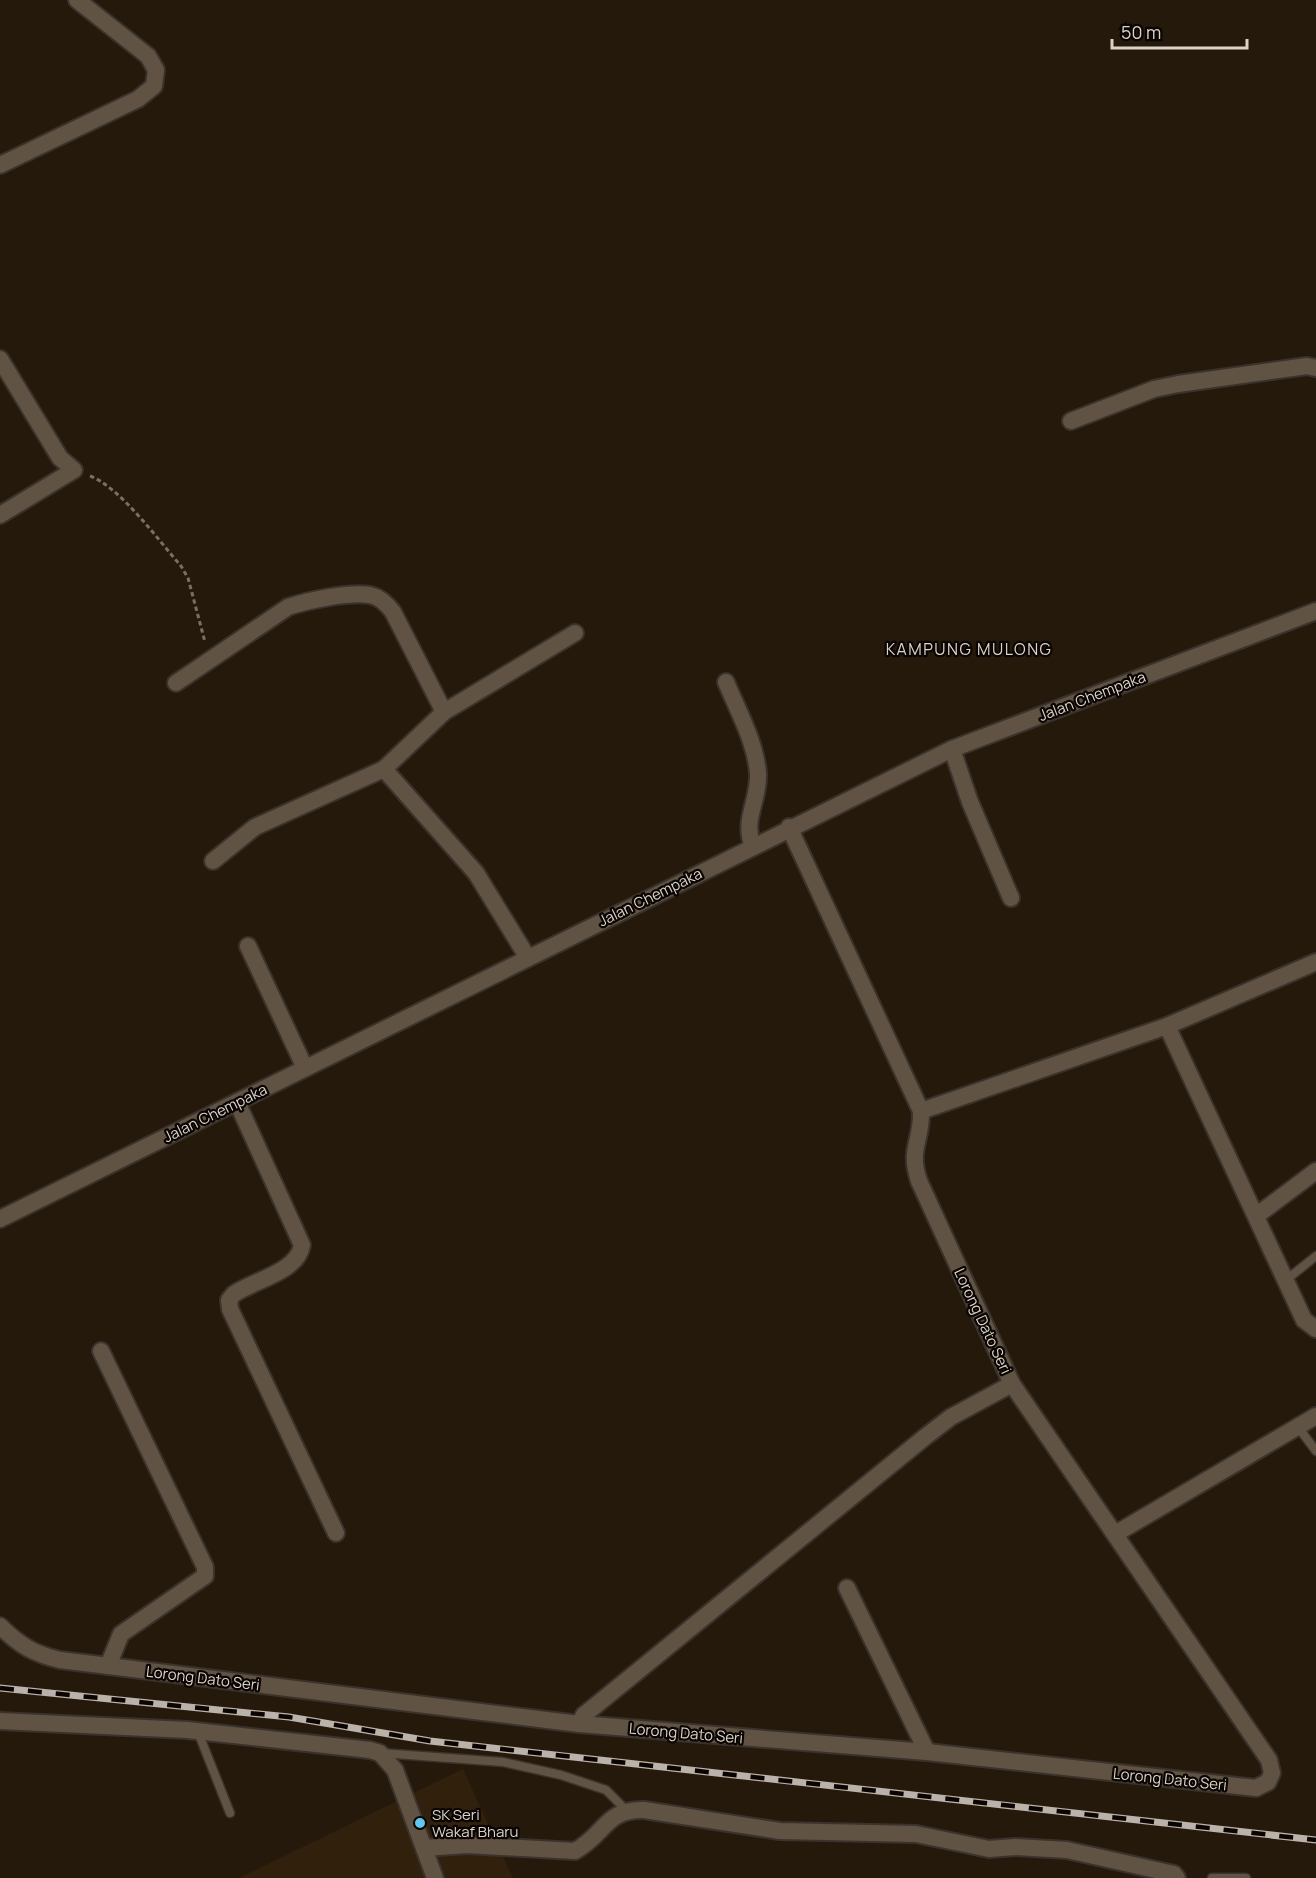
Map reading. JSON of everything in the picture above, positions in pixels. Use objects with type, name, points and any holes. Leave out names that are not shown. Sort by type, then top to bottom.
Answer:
[{"type":"street","points":[[0,165],[138,99],[154,86],[156,70],[148,56],[77,0]]},
{"type":"street","points":[[0,359],[60,459],[74,470],[0,515]]},
{"type":"street","points":[[1071,421],[1154,390],[1178,384],[1307,366],[1316,368]]},
{"type":"street","points":[[176,683],[288,607],[303,602],[371,595],[384,601],[393,612],[444,712]]},
{"type":"street","name":"Jalan Chempaka","points":[[0,1219],[753,847],[789,827],[952,749],[1316,611]]},
{"type":"street","points":[[213,861],[255,827],[384,769],[444,712],[575,633]]},
{"type":"street","points":[[726,682],[756,758],[756,797],[747,832],[753,847]]},
{"type":"street","points":[[952,749],[970,802],[1011,898]]},
{"type":"street","points":[[384,769],[477,873],[528,958]]},
{"type":"street","points":[[789,827],[921,1111],[1167,1026],[1316,962]]},
{"type":"street","points":[[248,945],[305,1068]]},
{"type":"street","points":[[1167,1026],[1305,1320],[1316,1329]]},
{"type":"street","points":[[237,1102],[302,1245],[301,1253],[293,1261],[234,1294],[229,1300],[230,1309],[336,1533]]},
{"type":"street","name":"Lorong Dato Seri","points":[[0,1626],[18,1643],[37,1655],[108,1666],[579,1724],[927,1752],[1256,1788],[1268,1782],[1272,1773],[1269,1760],[1012,1384],[919,1181],[912,1155],[920,1131],[921,1111]]},
{"type":"street","points":[[1256,1216],[1316,1171]]},
{"type":"street","points":[[101,1351],[205,1568],[206,1576],[120,1634],[108,1666]]},
{"type":"street","points":[[579,1724],[584,1715],[925,1437],[951,1417],[1012,1384]]},
{"type":"street","points":[[1115,1534],[1316,1416]]},
{"type":"street","points":[[847,1588],[927,1752]]},
{"type":"street","points":[[0,1721],[198,1731],[380,1753],[395,1770],[435,1878]]},
{"type":"street","points":[[424,1848],[477,1845],[575,1851],[590,1843],[612,1818],[626,1810],[780,1831],[916,1834],[989,1849],[1015,1847],[1067,1850],[1174,1874],[1177,1878]]},
{"type":"lane","points":[[1286,1280],[1316,1256]]},
{"type":"lane","points":[[1298,1426],[1316,1451]]},
{"type":"lane","points":[[198,1731],[230,1813]]},
{"type":"lane","points":[[380,1753],[503,1762],[561,1775],[606,1790],[626,1810]]},
{"type":"lane","points":[[1212,1878],[1246,1878]]},
{"type":"path","points":[[74,470],[101,480],[115,492],[181,566],[188,578],[206,642],[214,656]]},
{"type":"shaded area","name":"SK Seri Wakaf Bharu","points":[[463,1769],[513,1878],[239,1878]]},
{"type":"railway","points":[[0,1688],[289,1717],[430,1741],[1316,1840]]},
{"type":"place","name":"SK Seri Wakaf Bharu","points":[[420,1823]]},
{"type":"district","name":"KAMPUNG MULONG","points":[[969,649]]}]
